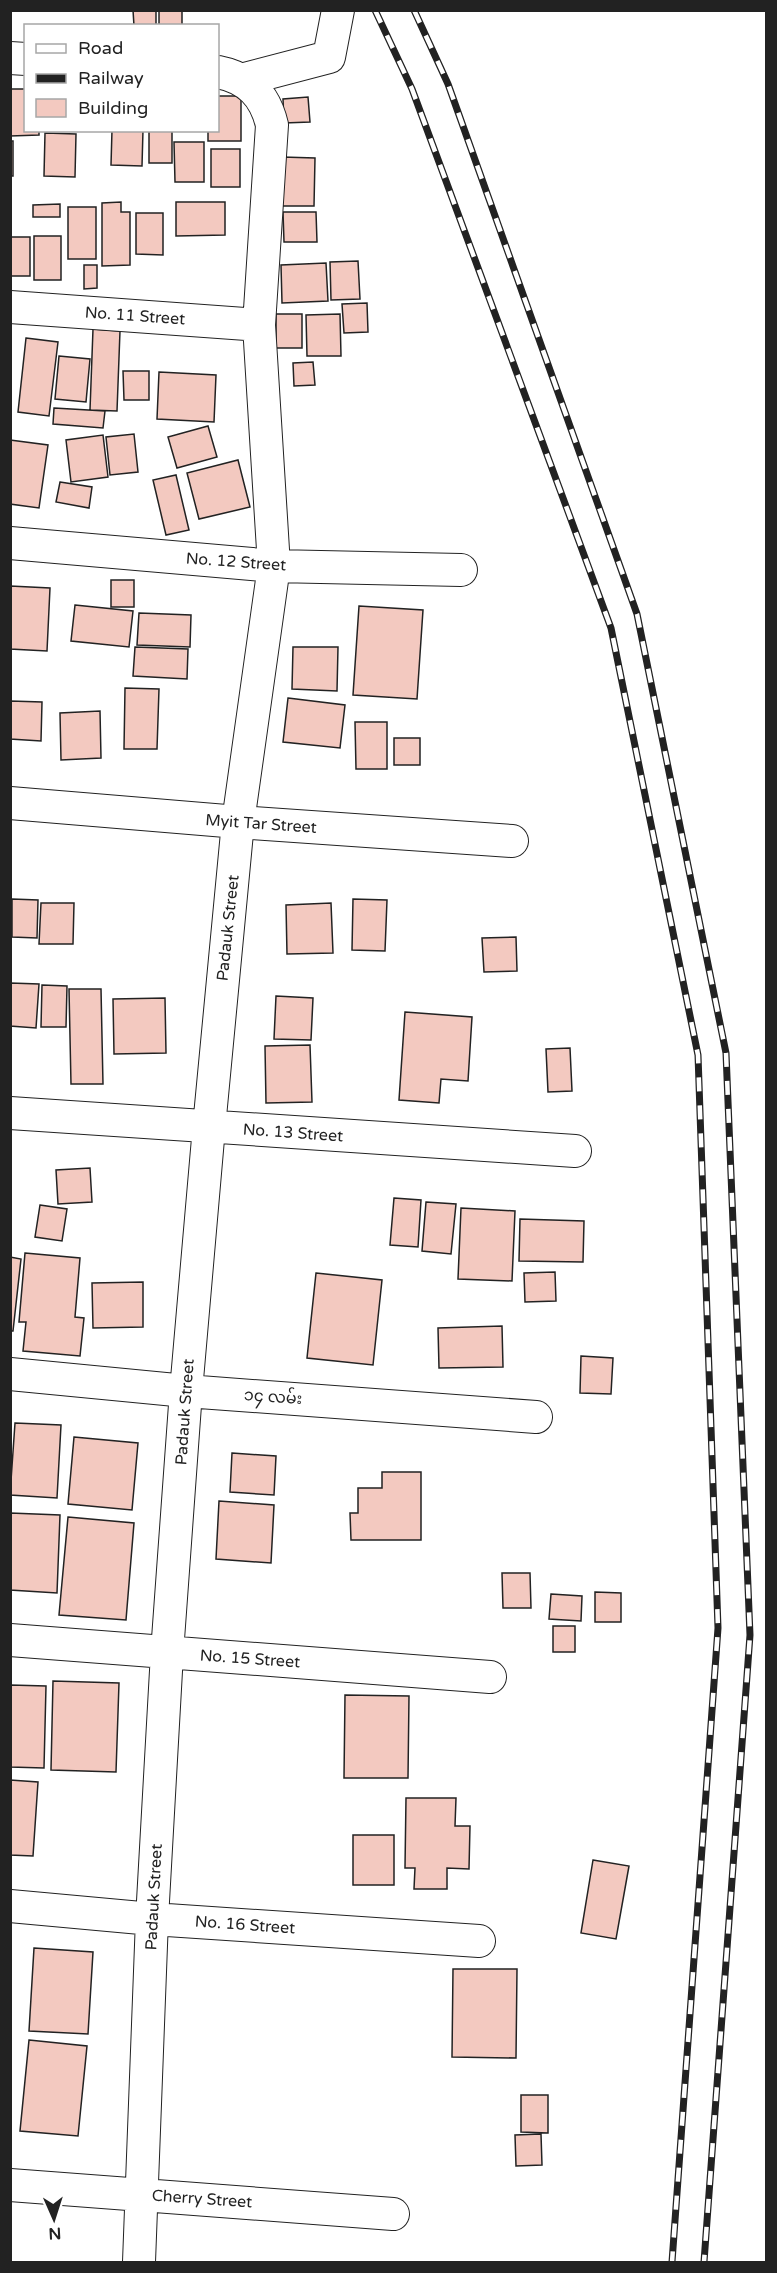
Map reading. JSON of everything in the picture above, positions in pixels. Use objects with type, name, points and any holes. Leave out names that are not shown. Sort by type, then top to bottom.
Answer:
[{"type":"street","points":[[229,76],[329,57],[338,10]]},
{"type":"street","name":"Padauk Street","points":[[139,2262],[152,1919],[167,1653],[186,1391],[238,822],[274,566],[259,325],[272,125],[268,107],[259,93],[229,76]]},
{"type":"street","name":"No. 11 Street","points":[[10,307],[259,325]]},
{"type":"street","name":"No. 12 Street","points":[[10,543],[274,566],[461,570]]},
{"type":"street","name":"Myit Tar Street","points":[[10,803],[512,841]]},
{"type":"street","name":"No. 13 Street","points":[[10,1113],[575,1151]]},
{"type":"street","name":"၁၄ လမ်း","points":[[10,1374],[186,1391],[536,1417]]},
{"type":"street","name":"No. 15 Street","points":[[10,1640],[490,1677]]},
{"type":"street","name":"No. 16 Street","points":[[10,1906],[152,1919],[479,1941]]},
{"type":"street","name":"Cherry Street","points":[[10,2185],[393,2214]]},
{"type":"building","points":[[133,10],[156,10],[156,24],[134,24]]},
{"type":"building","points":[[182,10],[182,24],[159,24],[159,11]]},
{"type":"building","points":[[10,89],[24,89],[24,132],[39,132],[39,135],[10,136]]},
{"type":"building","points":[[219,96],[241,96],[241,141],[208,141],[208,132],[219,132]]},
{"type":"building","points":[[308,97],[310,122],[284,123],[283,99]]},
{"type":"building","points":[[112,132],[143,132],[142,166],[111,165]]},
{"type":"building","points":[[149,132],[172,132],[172,163],[149,163]]},
{"type":"building","points":[[45,133],[76,134],[75,177],[44,176]]},
{"type":"building","points":[[10,141],[13,141],[13,176],[10,176]]},
{"type":"building","points":[[174,142],[204,142],[204,182],[175,182]]},
{"type":"building","points":[[211,149],[240,149],[240,187],[211,187]]},
{"type":"building","points":[[282,157],[315,158],[314,206],[282,206]]},
{"type":"building","points":[[121,202],[121,212],[130,212],[130,265],[102,266],[102,203]]},
{"type":"building","points":[[176,202],[225,202],[225,235],[176,236]]},
{"type":"building","points":[[60,204],[60,217],[33,217],[33,205]]},
{"type":"building","points":[[68,207],[96,207],[96,259],[68,259]]},
{"type":"building","points":[[283,212],[316,212],[317,242],[284,242]]},
{"type":"building","points":[[136,213],[163,213],[163,255],[136,254]]},
{"type":"building","points":[[34,236],[61,236],[61,280],[34,280]]},
{"type":"building","points":[[10,237],[30,237],[30,276],[10,276]]},
{"type":"building","points":[[358,261],[360,299],[331,300],[330,262]]},
{"type":"building","points":[[326,263],[328,301],[282,303],[281,265]]},
{"type":"building","points":[[84,265],[97,265],[97,288],[84,289]]},
{"type":"building","points":[[367,303],[368,332],[344,333],[342,304]]},
{"type":"building","points":[[276,314],[302,314],[302,348],[276,348]]},
{"type":"building","points":[[340,314],[341,356],[307,356],[306,315]]},
{"type":"building","points":[[93,329],[120,331],[117,411],[90,410]]},
{"type":"building","points":[[26,338],[58,342],[49,416],[18,412]]},
{"type":"building","points":[[59,356],[90,359],[86,402],[55,399]]},
{"type":"building","points":[[313,362],[315,385],[294,386],[293,363]]},
{"type":"building","points":[[123,371],[149,371],[149,400],[124,400]]},
{"type":"building","points":[[159,372],[216,375],[214,422],[157,419]]},
{"type":"building","points":[[54,408],[105,411],[103,428],[53,424]]},
{"type":"building","points":[[208,426],[217,457],[177,468],[168,437]]},
{"type":"building","points":[[134,434],[138,472],[110,475],[106,437]]},
{"type":"building","points":[[103,435],[108,477],[71,482],[66,440]]},
{"type":"building","points":[[10,440],[48,445],[39,508],[10,504]]},
{"type":"building","points":[[238,460],[250,507],[199,519],[187,473]]},
{"type":"building","points":[[176,475],[189,530],[166,535],[153,480]]},
{"type":"building","points":[[60,482],[92,487],[89,508],[56,502]]},
{"type":"building","points":[[111,580],[134,580],[134,607],[111,607]]},
{"type":"building","points":[[10,586],[50,588],[47,651],[10,649]]},
{"type":"building","points":[[75,605],[133,611],[129,647],[71,641]]},
{"type":"building","points":[[359,606],[423,610],[417,699],[353,695]]},
{"type":"building","points":[[139,613],[191,615],[190,647],[137,645]]},
{"type":"building","points":[[135,647],[188,649],[187,679],[133,676]]},
{"type":"building","points":[[293,647],[338,647],[337,691],[292,689]]},
{"type":"building","points":[[125,688],[159,689],[157,749],[124,749]]},
{"type":"building","points":[[288,698],[345,705],[340,748],[283,742]]},
{"type":"building","points":[[10,701],[42,702],[41,741],[10,739]]},
{"type":"building","points":[[100,711],[101,758],[61,760],[60,713]]},
{"type":"building","points":[[355,722],[387,722],[387,769],[356,769]]},
{"type":"building","points":[[394,738],[420,738],[420,765],[394,765]]},
{"type":"building","points":[[12,899],[38,900],[37,938],[12,937]]},
{"type":"building","points":[[353,899],[387,900],[385,951],[352,950]]},
{"type":"building","points":[[41,903],[74,903],[73,944],[39,944]]},
{"type":"building","points":[[331,903],[333,953],[287,954],[286,905]]},
{"type":"building","points":[[516,937],[517,971],[484,972],[482,938]]},
{"type":"building","points":[[10,983],[39,984],[36,1028],[10,1026]]},
{"type":"building","points":[[42,985],[67,986],[66,1027],[41,1027]]},
{"type":"building","points":[[69,989],[101,989],[103,1084],[71,1084]]},
{"type":"building","points":[[276,996],[313,998],[311,1040],[274,1039]]},
{"type":"building","points":[[165,998],[166,1053],[114,1054],[113,999]]},
{"type":"building","points":[[405,1012],[472,1017],[468,1081],[441,1079],[439,1103],[399,1100]]},
{"type":"building","points":[[310,1045],[312,1102],[266,1103],[265,1046]]},
{"type":"building","points":[[570,1048],[572,1091],[548,1092],[546,1049]]},
{"type":"building","points":[[90,1168],[92,1202],[58,1204],[56,1170]]},
{"type":"building","points":[[394,1198],[421,1200],[418,1247],[390,1245]]},
{"type":"building","points":[[426,1202],[456,1204],[451,1254],[422,1251]]},
{"type":"building","points":[[40,1205],[67,1209],[62,1241],[35,1237]]},
{"type":"building","points":[[461,1208],[515,1211],[512,1281],[458,1279]]},
{"type":"building","points":[[520,1219],[584,1221],[583,1262],[519,1261]]},
{"type":"building","points":[[25,1253],[80,1258],[75,1317],[84,1318],[80,1356],[23,1351],[26,1322],[19,1322]]},
{"type":"building","points":[[10,1257],[21,1259],[13,1331],[10,1331]]},
{"type":"building","points":[[555,1272],[556,1301],[525,1302],[524,1273]]},
{"type":"building","points":[[316,1273],[382,1280],[373,1365],[307,1358]]},
{"type":"building","points":[[143,1282],[143,1327],[93,1328],[92,1283]]},
{"type":"building","points":[[502,1326],[503,1367],[439,1368],[438,1328]]},
{"type":"building","points":[[581,1356],[613,1358],[611,1394],[580,1393]]},
{"type":"building","points":[[15,1423],[61,1425],[57,1498],[10,1495]]},
{"type":"building","points":[[74,1437],[138,1443],[132,1510],[68,1504]]},
{"type":"building","points":[[232,1453],[276,1456],[274,1495],[230,1492]]},
{"type":"building","points":[[382,1472],[421,1472],[421,1540],[351,1540],[350,1513],[358,1513],[358,1488],[382,1488]]},
{"type":"building","points":[[219,1501],[274,1505],[271,1563],[216,1559]]},
{"type":"building","points":[[10,1513],[60,1515],[57,1593],[10,1590]]},
{"type":"building","points":[[68,1517],[134,1523],[126,1620],[59,1615]]},
{"type":"building","points":[[502,1573],[530,1573],[531,1608],[503,1608]]},
{"type":"building","points":[[595,1592],[621,1593],[621,1622],[595,1622]]},
{"type":"building","points":[[551,1594],[582,1596],[581,1621],[549,1619]]},
{"type":"building","points":[[553,1626],[575,1626],[575,1652],[553,1652]]},
{"type":"building","points":[[53,1681],[119,1683],[116,1772],[51,1770]]},
{"type":"building","points":[[10,1685],[46,1686],[44,1768],[10,1767]]},
{"type":"building","points":[[345,1695],[409,1696],[408,1778],[344,1778]]},
{"type":"building","points":[[10,1780],[38,1782],[33,1856],[10,1855]]},
{"type":"building","points":[[406,1798],[456,1798],[455,1826],[470,1826],[469,1869],[447,1868],[447,1889],[414,1889],[415,1868],[405,1868]]},
{"type":"building","points":[[353,1835],[394,1835],[394,1885],[353,1885]]},
{"type":"building","points":[[593,1860],[629,1866],[616,1939],[581,1933]]},
{"type":"building","points":[[34,1948],[93,1952],[88,2034],[29,2031]]},
{"type":"building","points":[[453,1969],[517,1969],[516,2058],[452,2057]]},
{"type":"building","points":[[29,2040],[87,2046],[78,2136],[20,2131]]},
{"type":"building","points":[[521,2095],[548,2095],[548,2133],[521,2132]]},
{"type":"building","points":[[541,2134],[542,2165],[516,2166],[515,2135]]},
{"type":"railway","points":[[375,10],[412,89],[611,628],[698,1055],[718,1628],[672,2262]]},
{"type":"railway","points":[[414,10],[448,84],[637,614],[726,1053],[750,1635],[704,2262]]}]
